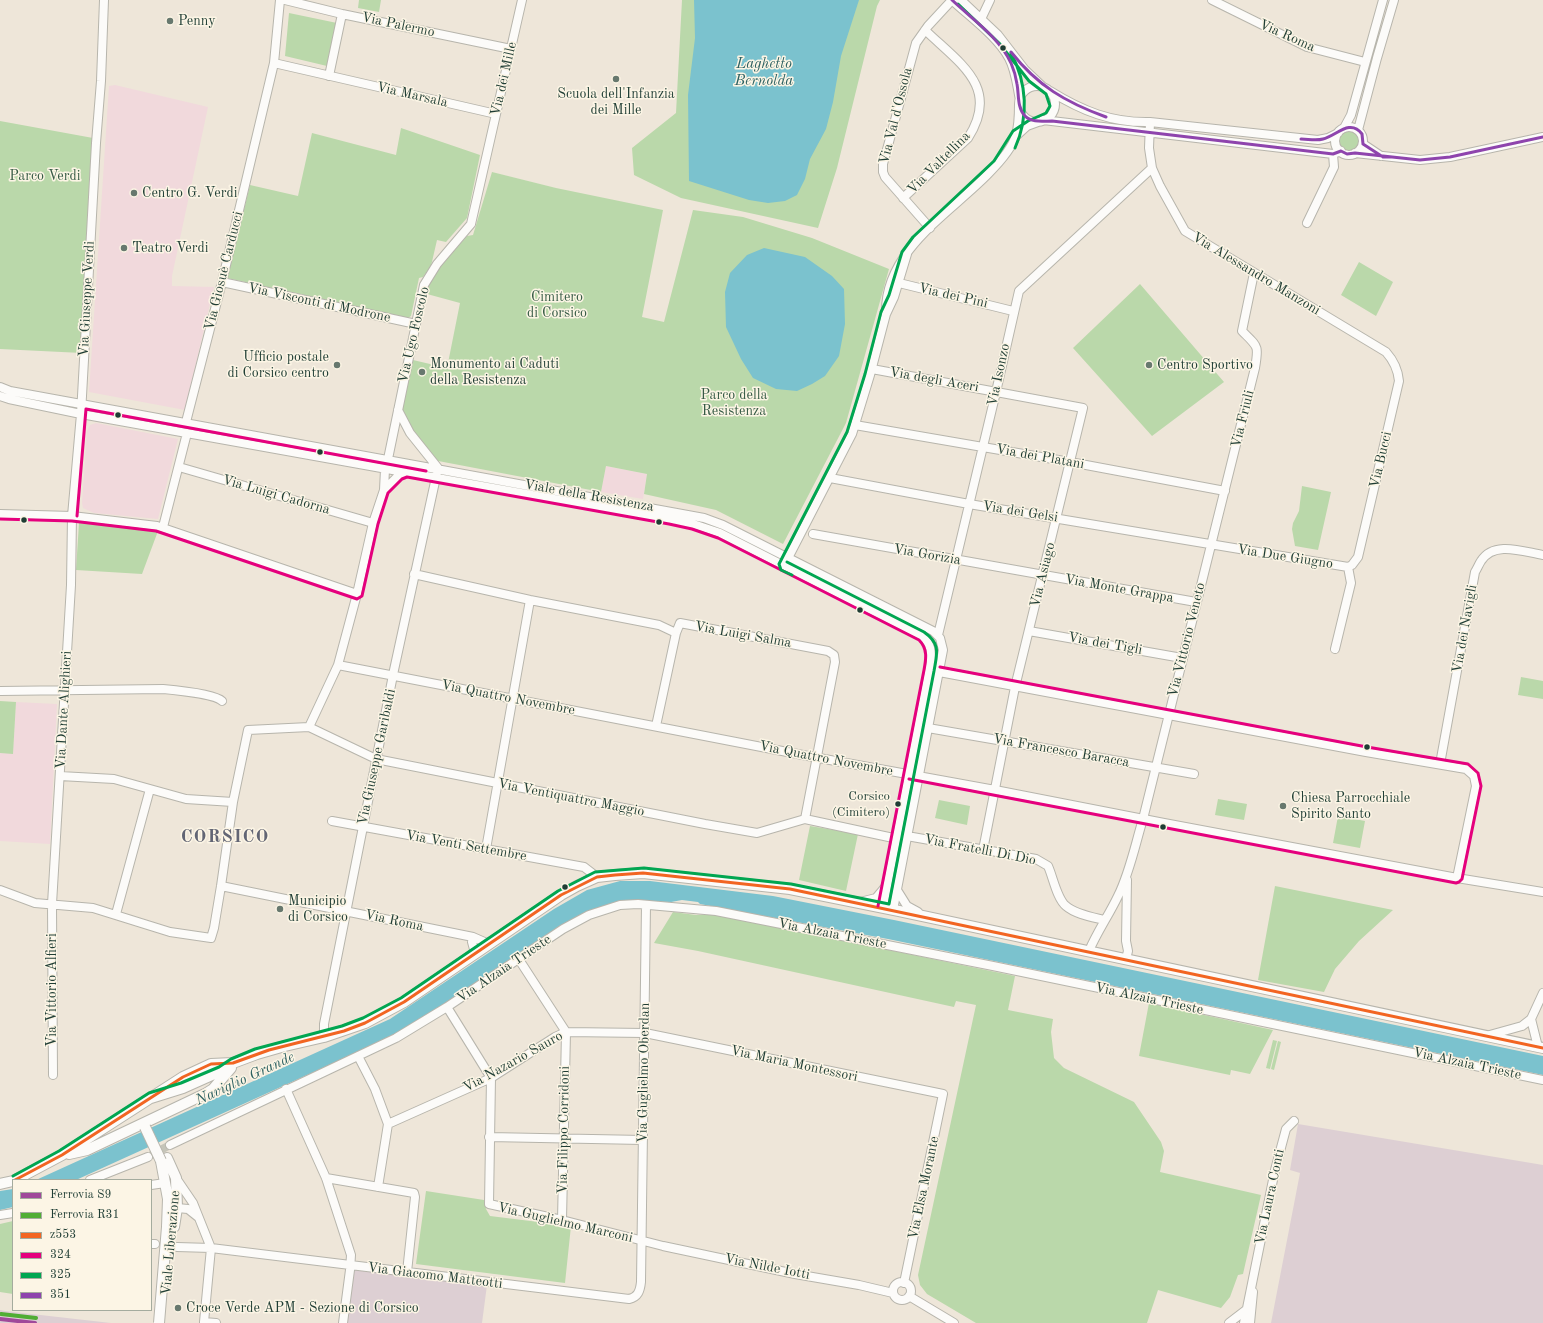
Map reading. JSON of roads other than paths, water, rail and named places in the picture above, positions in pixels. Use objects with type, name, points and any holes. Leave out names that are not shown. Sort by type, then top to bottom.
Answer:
[{"type":"main road","points":[[16,1179],[62,1155],[183,1077],[199,1069],[218,1063],[233,1063],[280,1047],[324,1037],[365,1023],[404,1002],[561,895],[577,886],[597,878],[631,873],[655,874],[790,889],[930,917],[1486,1036],[1541,1045]]},
{"type":"main road","points":[[62,1155],[87,1150],[148,1124],[205,1094],[213,1089],[228,1073],[233,1063]]},
{"type":"main road","name":"Viale Liberazione","points":[[148,1124],[164,1160],[176,1178],[177,1208],[171,1227],[159,1323]]},
{"type":"main road","name":"Viale Liberazione","points":[[164,1160],[165,1183],[171,1227],[165,1323]]},
{"type":"main road","points":[[0,1184],[12,1181]]},
{"type":"street","name":"Via Giuseppe Verdi","points":[[72,516],[82,403],[96,143],[101,81],[104,0]]},
{"type":"street","name":"Via Giosuè Carducci","points":[[186,422],[222,282],[274,63],[280,0]]},
{"type":"street","name":"Via Palermo","points":[[285,0],[342,14],[511,49]]},
{"type":"street","name":"Via dei Mille","points":[[486,157],[522,0]]},
{"type":"street","points":[[952,0],[994,39],[1007,56],[1016,80],[1022,112],[1027,118],[1041,121],[1337,153],[1355,153],[1420,160],[1450,157],[1543,137]]},
{"type":"street","name":"Via Val d'Ossola","points":[[930,228],[885,177],[883,172],[883,164],[916,43],[925,30],[952,0]]},
{"type":"street","points":[[961,0],[1002,40],[1028,73],[1046,89],[1078,107],[1104,117],[1128,122],[1150,122],[1318,140],[1328,138],[1338,133],[1344,128],[1351,115],[1384,0]]},
{"type":"street","points":[[981,18],[990,0]]},
{"type":"street","name":"Via Roma","points":[[1212,0],[1307,47],[1365,62]]},
{"type":"street","points":[[1358,130],[1394,0]]},
{"type":"street","points":[[329,76],[342,14]]},
{"type":"street","name":"Via Valtellina","points":[[903,198],[968,138],[975,128],[979,117],[981,104],[979,91],[975,81],[968,71],[925,30]]},
{"type":"street","name":"Via Marsala","points":[[274,63],[496,114]]},
{"type":"street","points":[[784,566],[848,443],[872,369],[886,314],[887,298],[907,254],[916,241],[998,164],[1016,136],[1027,126],[1041,121],[1052,113],[1055,108],[1055,102],[1046,89],[1034,86],[1026,89],[1020,102],[1016,136]]},
{"type":"street","name":"Via Alessandro Manzoni","points":[[1150,122],[1149,132],[1152,168],[1160,186],[1185,230],[1386,352]]},
{"type":"street","points":[[1344,128],[1354,127],[1363,136],[1363,144],[1355,153]]},
{"type":"street","points":[[1306,223],[1334,167],[1337,153],[1336,137],[1338,133]]},
{"type":"street","points":[[1363,144],[1383,157]]},
{"type":"street","name":"Via Ugo Foscolo","points":[[309,727],[338,665],[357,594],[373,523],[384,490],[385,469],[424,284],[443,256],[471,224],[486,157]]},
{"type":"street","name":"Via Isonzo","points":[[938,635],[996,392],[1013,311],[1019,291],[1152,168]]},
{"type":"street","name":"Via Friuli","points":[[1211,545],[1258,351],[1256,345],[1242,331],[1254,273]]},
{"type":"street","name":"Via Visconti di Modrone","points":[[222,282],[416,324]]},
{"type":"street","name":"Via dei Pini","points":[[895,282],[1013,311]]},
{"type":"street","name":"Via Bucci","points":[[1348,567],[1352,565],[1358,557],[1399,381],[1396,365],[1386,352]]},
{"type":"street","name":"Via degli Aceri","points":[[872,369],[996,392]]},
{"type":"street","name":"Viale della Resistenza","points":[[0,387],[10,391],[388,459],[436,473],[611,504],[704,518],[724,525],[911,619],[938,635]]},
{"type":"street","name":"Via Asiago","points":[[983,850],[1015,687],[1083,408],[996,392]]},
{"type":"street","name":"Viale della Resistenza","points":[[0,396],[81,414],[385,469],[406,472],[436,473]]},
{"type":"street","points":[[398,409],[410,433],[436,473]]},
{"type":"street","name":"Via dei Platani","points":[[855,425],[1070,462],[1225,491]]},
{"type":"street","points":[[163,527],[187,433]]},
{"type":"street","name":"Via Luigi Cadorna","points":[[178,467],[373,523]]},
{"type":"street","name":"Via Ugo Foscolo","points":[[384,490],[399,475],[406,472]]},
{"type":"street","name":"Via Giuseppe Garibaldi","points":[[324,1037],[324,1024],[376,759],[414,574],[427,523],[436,473]]},
{"type":"street","name":"Via dei Gelsi","points":[[830,478],[969,504],[1211,545]]},
{"type":"street","name":"Viale della Resistenza","points":[[611,504],[708,528],[720,533],[922,636],[928,642],[931,650],[929,670],[889,882],[888,909]]},
{"type":"street","points":[[0,514],[72,516],[163,527],[357,594]]},
{"type":"street","name":"Via Dante Alighieri","points":[[52,904],[71,576],[72,516]]},
{"type":"street","name":"Via Gorizia","points":[[813,534],[1042,575]]},
{"type":"street","name":"Via Due Giugno","points":[[1211,545],[1348,567],[1352,583],[1335,649]]},
{"type":"street","name":"Via Vittorio Veneto","points":[[1089,951],[1118,896],[1127,875],[1143,819],[1211,545]]},
{"type":"street","name":"Via dei Navigli","points":[[1440,764],[1475,572],[1481,560],[1491,552],[1504,548],[1543,556]]},
{"type":"street","name":"Via Luigi Salma","points":[[414,574],[530,600],[659,624],[676,632],[680,624],[828,651],[834,656],[835,662],[805,819]]},
{"type":"street","name":"Via Monte Grappa","points":[[1042,575],[1196,602]]},
{"type":"street","points":[[486,849],[530,600]]},
{"type":"street","name":"Via dei Tigli","points":[[1029,630],[1182,658]]},
{"type":"street","points":[[656,726],[676,632]]},
{"type":"street","points":[[888,909],[897,890],[939,672],[943,646],[938,635]]},
{"type":"street","name":"Via Quattro Novembre","points":[[338,665],[816,758],[910,774],[1457,878],[1543,892]]},
{"type":"street","points":[[929,670],[1366,752],[1466,769],[1474,776],[1476,786],[1457,878]]},
{"type":"street","points":[[0,691],[180,690],[217,698],[222,701]]},
{"type":"street","name":"Via Ventiquattro Maggio","points":[[233,802],[248,730],[309,727],[376,759],[705,824],[757,833],[805,819],[898,839]]},
{"type":"street","name":"Via Francesco Baracca","points":[[928,728],[1194,774]]},
{"type":"street","points":[[0,890],[35,903],[85,906],[116,914],[170,932],[211,938],[221,886],[233,802],[186,799],[114,780],[60,776]]},
{"type":"street","points":[[116,914],[150,789]]},
{"type":"street","name":"Via Venti Settembre","points":[[332,821],[584,867],[597,878]]},
{"type":"street","name":"Via Fratelli Di Dio","points":[[898,839],[907,836],[1036,859],[1048,866],[1058,894],[1065,906],[1072,910],[1104,920]]},
{"type":"street","name":"Via Vittorio Veneto","points":[[1126,959],[1128,951],[1126,940],[1127,875]]},
{"type":"street","points":[[858,902],[876,898],[889,882]]},
{"type":"street","name":"Via Roma","points":[[221,886],[473,937],[489,944]]},
{"type":"street","points":[[897,890],[910,908],[930,917]]},
{"type":"street","name":"Via Vittorio Alfieri","points":[[52,904],[53,1075]]},
{"type":"street","name":"Via Alzaia Trieste","points":[[170,1145],[396,1038],[446,1007],[563,929],[589,915],[620,905],[646,905],[716,911],[993,966],[1543,1080]]},
{"type":"street","name":"Via Guglielmo Oberdan","points":[[642,1241],[646,905]]},
{"type":"street","points":[[473,937],[472,942],[475,953]]},
{"type":"street","points":[[518,958],[566,1032]]},
{"type":"street","points":[[1486,1036],[1522,1026],[1531,1019],[1543,993]]},
{"type":"street","points":[[446,1007],[490,1078],[489,1137],[643,1140]]},
{"type":"street","points":[[1531,1019],[1541,1045]]},
{"type":"street","name":"Via Nazario Sauro","points":[[388,1124],[490,1078],[555,1037],[566,1032],[645,1033]]},
{"type":"street","name":"Via Filippo Corridoni","points":[[562,1220],[566,1032]]},
{"type":"street","name":"Via Maria Montessori","points":[[645,1033],[943,1094]]},
{"type":"street","points":[[358,1056],[375,1089],[388,1124],[378,1187]]},
{"type":"street","points":[[286,1089],[326,1178],[351,1255],[351,1266],[343,1323]]},
{"type":"street","name":"Via Elsa Morante","points":[[904,1282],[943,1094]]},
{"type":"street","name":"Via Laura Conti","points":[[1253,1278],[1275,1170],[1286,1129],[1294,1120]]},
{"type":"street","name":"Via Guglielmo Marconi","points":[[489,1137],[489,1204],[562,1220],[642,1241]]},
{"type":"street","points":[[93,1179],[148,1157]]},
{"type":"street","points":[[176,1178],[193,1203],[211,1248],[204,1322],[216,1323]]},
{"type":"street","points":[[326,1178],[414,1193],[415,1197],[407,1272]]},
{"type":"street","points":[[152,1185],[165,1183]]},
{"type":"street","points":[[177,1208],[188,1209],[198,1217]]},
{"type":"street","points":[[0,1215],[12,1212]]},
{"type":"street","name":"Via Giacomo Matteotti","points":[[177,1247],[211,1248],[629,1299],[636,1296],[640,1290],[642,1241]]},
{"type":"street","name":"Via Nilde Iotti","points":[[642,1241],[893,1293]]},
{"type":"street","points":[[1244,1323],[1253,1278]]},
{"type":"street","points":[[1250,1323],[1253,1301],[1253,1278]]},
{"type":"street","points":[[900,1282],[904,1282],[910,1288],[909,1296],[902,1300],[896,1298],[893,1293],[894,1286],[900,1282]]},
{"type":"street","points":[[909,1296],[954,1323]]},
{"type":"street","points":[[1229,1323],[1246,1310]]},
{"type":"water","name":"Laghetto Bernolda","points":[[694,0],[859,0],[841,56],[833,102],[826,129],[810,159],[805,179],[797,195],[785,201],[768,203],[749,200],[689,181],[688,95],[695,38]]},
{"type":"water","points":[[764,248],[805,257],[832,276],[844,289],[845,324],[839,356],[825,376],[797,391],[776,389],[753,378],[741,359],[726,327],[725,292],[730,273],[747,255]]},
{"type":"water","points":[[620,881],[650,881],[773,896],[1543,1056],[1543,1075],[888,939],[700,904],[698,902],[682,900],[671,902],[629,901],[590,912],[393,1036],[78,1179],[38,1179],[390,1019],[554,909],[587,890]]},
{"type":"water","points":[[12,1189],[12,1207],[0,1210],[0,1191]]},
{"type":"tunnel","points":[[151,1155],[170,1145]]},
{"type":"rail line","name":"R31","points":[[1,1314],[36,1318]]},
{"type":"rail line","name":"S9","points":[[0,1319],[35,1323]]},
{"type":"place","name":"Penny","points":[[170,21]]},
{"type":"place","name":"Scuola dell'Infanzia dei Mille","points":[[616,79]]},
{"type":"place","name":"Centro G. Verdi","points":[[134,193]]},
{"type":"place","name":"Teatro Verdi","points":[[124,248]]},
{"type":"place","name":"Ufficio postale di Corsico centro","points":[[337,365]]},
{"type":"place","name":"Centro Sportivo","points":[[1149,365]]},
{"type":"place","name":"Monumento ai Caduti della Resistenza","points":[[422,372]]},
{"type":"place","name":"Corsico (Cimitero)","points":[[898,804]]},
{"type":"place","name":"Chiesa Parrocchiale Spirito Santo","points":[[1283,806]]},
{"type":"place","name":"Municipio di Corsico","points":[[280,909]]},
{"type":"place","name":"Croce Verde APM - Sezione di Corsico","points":[[178,1308]]},
{"type":"district","name":"CORSICO","points":[[225,837]]},
{"type":"park label","name":"Parco Verdi","points":[[45,176]]},
{"type":"park label","name":"Cimitero di Corsico","points":[[557,306]]},
{"type":"park label","name":"Parco della Resistenza","points":[[734,404]]},
{"type":"water label","name":"Naviglio Grande","points":[[245,1079]]}]
